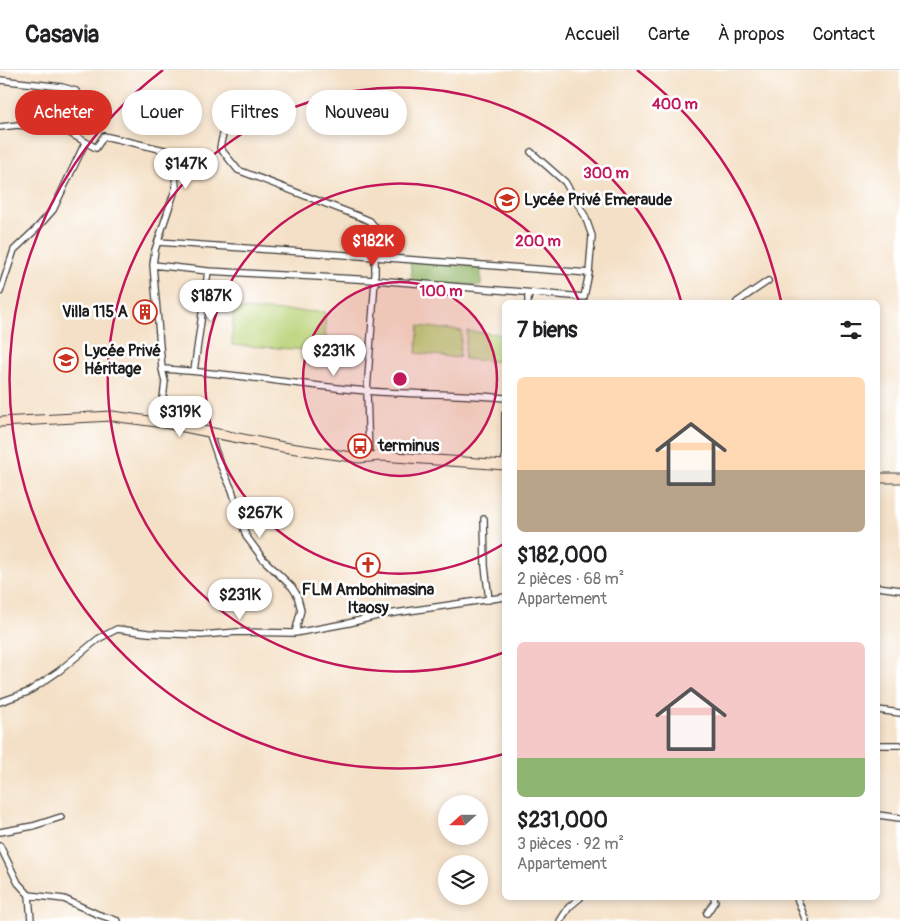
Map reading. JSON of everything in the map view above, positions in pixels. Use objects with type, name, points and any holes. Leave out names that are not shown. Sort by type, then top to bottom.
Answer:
[{"type":"street","points":[[0,80],[62,87],[72,90]]},
{"type":"street","points":[[0,127],[15,125]]},
{"type":"street","points":[[73,135],[96,148],[104,136],[173,152],[176,187],[155,250],[153,265],[162,369],[165,382],[160,422]]},
{"type":"street","points":[[222,135],[220,148],[238,170],[370,221],[375,227],[378,239],[375,257],[367,391],[369,458]]},
{"type":"street","points":[[0,292],[14,250],[53,210],[85,143]]},
{"type":"street","points":[[153,265],[208,271],[375,280],[584,297],[589,273],[592,236],[585,216],[565,182],[531,152]]},
{"type":"street","points":[[158,242],[589,273]]},
{"type":"street","points":[[194,371],[208,271]]},
{"type":"street","points":[[740,300],[768,281]]},
{"type":"street","points":[[528,293],[528,300]]},
{"type":"street","points":[[162,369],[367,391],[483,395],[502,398]]},
{"type":"street","points":[[0,422],[112,416],[160,422],[359,458],[381,456],[502,465]]},
{"type":"street","points":[[209,432],[220,464],[232,490],[246,536],[263,560],[297,594],[301,610],[295,633]]},
{"type":"street","points":[[880,478],[900,478]]},
{"type":"street","points":[[484,519],[485,566],[489,600]]},
{"type":"street","points":[[880,587],[900,590]]},
{"type":"street","points":[[0,702],[28,692],[59,671],[98,639],[117,629],[148,633],[202,635],[238,632],[295,633],[381,615],[502,598]]},
{"type":"street","points":[[880,710],[900,713]]},
{"type":"street","points":[[880,745],[900,745]]},
{"type":"street","points":[[880,815],[900,818]]},
{"type":"street","points":[[0,832],[33,826],[61,817]]},
{"type":"street","points":[[0,846],[18,883],[29,895],[31,921]]},
{"type":"street","points":[[29,895],[64,899],[118,921]]},
{"type":"street","points":[[560,921],[569,907],[578,900]]},
{"type":"street","points":[[707,913],[714,900]]},
{"type":"street","points":[[799,900],[806,921]]},
{"type":"green space","points":[[410,261],[481,266],[481,286],[412,282]]},
{"type":"green space","points":[[233,309],[325,312],[326,351],[232,345]]},
{"type":"green space","points":[[419,326],[462,331],[459,358],[416,353]]},
{"type":"green space","points":[[467,331],[502,335],[502,362],[464,359]]},
{"type":"place","name":"Lycée Privé Emeraude","points":[[507,200]]},
{"type":"place","name":"Villa 115 A","points":[[145,312]]},
{"type":"place","name":"Lycée Privé Héritage","points":[[66,360]]},
{"type":"place","name":"terminus","points":[[360,446]]},
{"type":"place","name":"FLM Ambohimasina Itaosy","points":[[368,565]]}]
